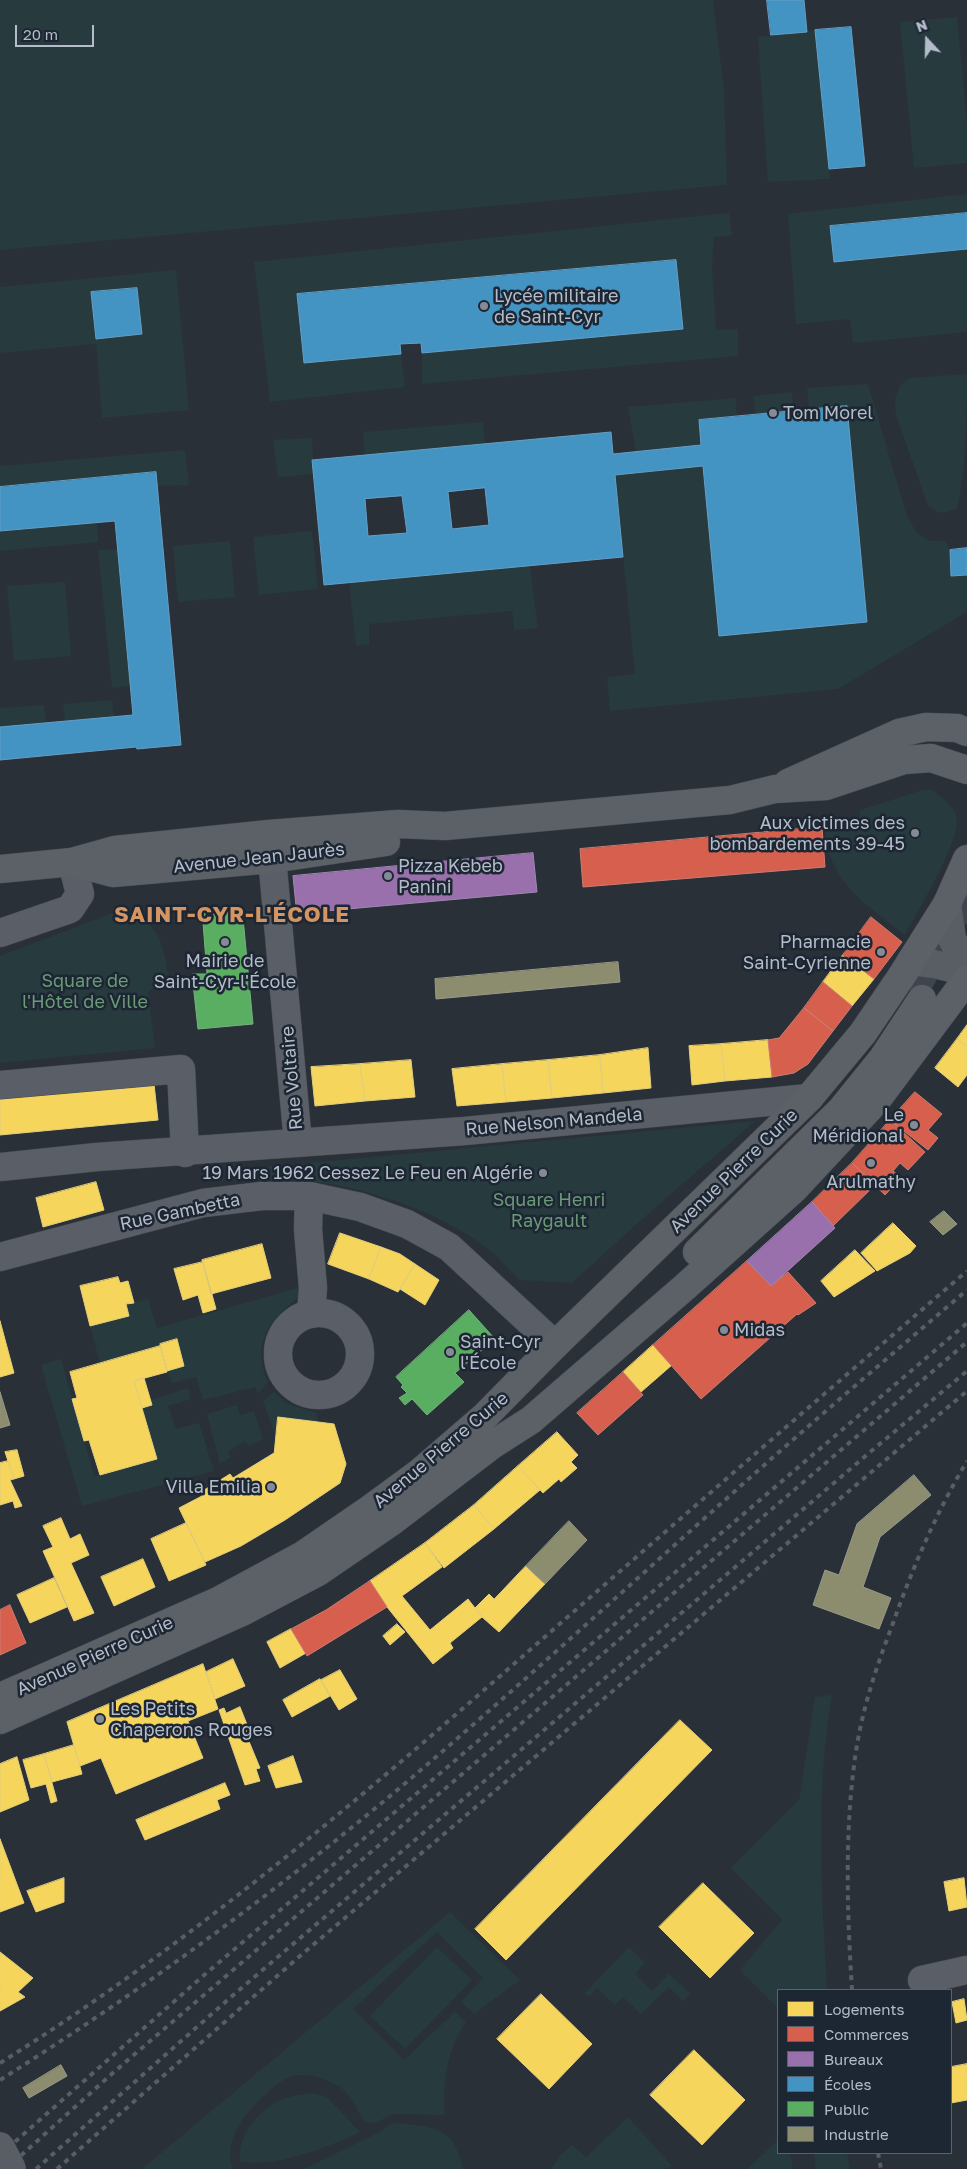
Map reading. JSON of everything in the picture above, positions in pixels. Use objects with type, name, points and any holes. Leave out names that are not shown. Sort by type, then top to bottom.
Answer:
[{"type":"main road","points":[[775,789],[899,733],[926,727],[957,728],[967,732]]},
{"type":"main road","points":[[775,789],[826,786],[904,760],[931,758],[967,770]]},
{"type":"main road","name":"Avenue Jean Jaurès","points":[[0,869],[72,862],[115,850],[403,840],[445,826],[730,800],[775,789]]},
{"type":"main road","name":"Avenue Pierre Curie","points":[[0,1697],[218,1601],[303,1555],[418,1473],[485,1416],[517,1386],[555,1345],[809,1098],[863,1033],[911,961],[947,904],[967,859]]},
{"type":"main road","name":"Avenue Pierre Curie","points":[[0,1720],[242,1612],[318,1572],[390,1522],[492,1445],[531,1420],[794,1189],[838,1144],[876,1100],[967,979]]},
{"type":"main road","points":[[492,1445],[521,1410],[716,1234],[841,1110],[883,1058],[918,996],[831,1102],[769,1164],[608,1313],[517,1386]]},
{"type":"main road","points":[[716,1234],[746,1232]]},
{"type":"street","name":"Rue Voltaire","points":[[0,1167],[298,1143],[270,846]]},
{"type":"street","points":[[0,932],[70,909],[80,894],[72,862]]},
{"type":"street","points":[[947,904],[952,939],[967,966]]},
{"type":"street","points":[[911,961],[967,972]]},
{"type":"street","points":[[0,1086],[180,1069],[185,1152]]},
{"type":"street","name":"Rue Nelson Mandela","points":[[298,1143],[465,1131],[809,1098]]},
{"type":"street","name":"Rue Gambetta","points":[[0,1257],[203,1203],[262,1196],[309,1196],[360,1207],[407,1224],[449,1247],[555,1345]]},
{"type":"street","points":[[309,1196],[308,1230],[313,1288],[311,1314]]},
{"type":"street","points":[[922,1980],[967,1970]]},
{"type":"street","points":[[0,2146],[12,2169]]},
{"type":"green space","points":[[0,0],[713,0],[724,89],[727,185],[0,250]]},
{"type":"green space","points":[[957,17],[967,122],[967,163],[914,168],[900,22]]},
{"type":"green space","points":[[815,30],[830,179],[768,182],[758,37]]},
{"type":"green space","points":[[967,194],[967,213],[830,227],[834,262],[967,249],[967,332],[853,343],[850,319],[796,324],[788,214]]},
{"type":"green space","points":[[729,213],[732,235],[714,237],[712,267],[716,330],[738,329],[738,356],[422,384],[422,353],[682,329],[676,260],[298,294],[304,363],[401,354],[405,387],[270,402],[254,262]]},
{"type":"green space","points":[[176,270],[189,410],[102,418],[96,344],[0,353],[0,287]],"holes":[[[137,288],[142,334],[96,339],[91,292]]]},
{"type":"green space","points":[[967,374],[965,458],[957,508],[939,512],[928,506],[896,415],[896,394],[901,385],[909,378]]},
{"type":"green space","points":[[868,384],[906,513],[918,534],[930,541],[945,541],[950,550],[952,576],[967,575],[967,612],[838,689],[610,711],[607,677],[635,674],[615,475],[703,466],[809,410],[807,388]]},
{"type":"green space","points":[[792,392],[793,411],[756,415],[753,396]]},
{"type":"green space","points":[[736,398],[737,417],[701,445],[636,452],[628,407]]},
{"type":"green space","points":[[483,422],[485,444],[365,455],[363,432]]},
{"type":"green space","points":[[312,438],[314,474],[278,477],[273,440]]},
{"type":"green space","points":[[185,450],[189,485],[157,486],[156,473],[0,487],[0,466]]},
{"type":"green space","points":[[97,522],[98,542],[0,551],[0,531]]},
{"type":"green space","points":[[312,531],[318,589],[259,595],[253,537]]},
{"type":"green space","points":[[230,541],[235,597],[178,602],[173,546]]},
{"type":"green space","points":[[118,549],[130,686],[112,688],[98,550]]},
{"type":"green space","points":[[530,566],[538,628],[514,630],[512,611],[369,624],[369,644],[356,646],[349,583]]},
{"type":"green space","points":[[65,582],[71,656],[14,661],[7,586]]},
{"type":"green space","points":[[112,700],[114,717],[65,721],[63,704]]},
{"type":"green space","points":[[44,705],[46,723],[0,727],[0,708]]},
{"type":"green space","points":[[922,790],[932,790],[951,806],[956,814],[956,829],[937,877],[905,935],[872,910],[843,880],[829,852],[824,821],[857,824],[861,810]]},
{"type":"green space","name":"Square de l'Hôtel de Ville","points":[[128,912],[138,916],[153,928],[161,944],[168,974],[148,992],[155,1048],[0,1063],[0,956],[110,914]]},
{"type":"green space","name":"Square Henri Raygault","points":[[755,1121],[572,1283],[520,1280],[487,1248],[463,1232],[437,1218],[378,1195],[316,1182],[285,1179],[257,1180],[256,1168]]},
{"type":"green space","points":[[298,1288],[299,1297],[271,1324],[262,1344],[261,1356],[268,1382],[258,1394],[255,1387],[203,1400],[196,1377],[172,1383],[167,1371],[184,1366],[177,1339],[100,1363],[90,1326],[129,1316],[126,1304],[148,1299],[157,1328]]},
{"type":"green space","points":[[61,1359],[94,1476],[156,1459],[142,1408],[152,1405],[151,1400],[188,1388],[191,1399],[168,1406],[176,1429],[199,1423],[214,1471],[82,1506],[41,1365]]},
{"type":"green space","points":[[274,1392],[288,1404],[316,1413],[318,1422],[278,1417],[276,1438],[263,1401]]},
{"type":"green space","points":[[237,1405],[240,1415],[254,1411],[263,1439],[249,1446],[245,1441],[228,1452],[231,1457],[220,1464],[207,1414]]},
{"type":"green space","points":[[832,1695],[823,1769],[821,1842],[827,1989],[777,1989],[777,2007],[740,1970],[782,1920],[731,1868],[799,1800],[815,1697]]},
{"type":"green space","points":[[450,1912],[520,1980],[474,2014],[461,2002],[483,1978],[437,1932],[353,2009],[404,2060],[455,2012],[466,2022],[450,2055],[446,2078],[444,2115],[393,2114],[375,2123],[365,2122],[344,2090],[340,2087],[318,2077],[306,2075],[293,2076],[270,2090],[244,2117],[233,2137],[230,2158],[233,2169],[142,2169]]},
{"type":"green space","points":[[437,1947],[472,1980],[405,2049],[370,2016]]},
{"type":"green space","points":[[629,1947],[645,1963],[635,1974],[652,1991],[669,1974],[691,1994],[683,2001],[669,1987],[641,2014],[623,1997],[615,2005],[597,1988],[589,1997],[585,1993]]},
{"type":"green space","points":[[313,2093],[327,2097],[360,2132],[317,2150],[284,2159],[253,2163],[240,2161],[242,2141],[252,2122],[260,2114],[268,2107],[286,2098]]},
{"type":"green space","points":[[628,2117],[672,2166],[665,2169],[551,2169],[560,2156],[572,2145],[586,2157]]},
{"type":"green space","points":[[393,2123],[429,2127],[447,2136],[454,2143],[463,2169],[304,2169],[378,2133]]},
{"type":"green space","points":[[777,2141],[777,2154],[790,2154],[793,2169],[747,2169]]},
{"type":"green space","points":[[814,2154],[847,2154],[850,2169],[816,2169]]},
{"type":"building: Logements","points":[[843,955],[874,979],[852,1006],[823,982]]},
{"type":"building: Logements","points":[[967,1025],[967,1047],[957,1039]]},
{"type":"building: Logements","points":[[957,1039],[967,1047],[967,1075],[958,1087],[935,1068]]},
{"type":"building: Logements","points":[[768,1040],[772,1077],[725,1081],[721,1044]]},
{"type":"building: Logements","points":[[721,1044],[725,1081],[692,1085],[689,1046]]},
{"type":"building: Logements","points":[[648,1048],[651,1088],[603,1093],[600,1055]]},
{"type":"building: Logements","points":[[600,1055],[603,1093],[552,1098],[548,1060]]},
{"type":"building: Logements","points":[[411,1060],[415,1097],[365,1101],[360,1064]]},
{"type":"building: Logements","points":[[548,1060],[552,1098],[506,1102],[502,1064]]},
{"type":"building: Logements","points":[[360,1064],[365,1101],[315,1106],[311,1067]]},
{"type":"building: Logements","points":[[502,1064],[506,1102],[457,1106],[452,1069]]},
{"type":"building: Logements","points":[[154,1084],[158,1120],[0,1135],[0,1098]]},
{"type":"building: Logements","points":[[96,1182],[104,1210],[43,1227],[36,1198]]},
{"type":"building: Logements","points":[[893,1223],[916,1246],[910,1253],[877,1271],[861,1253]]},
{"type":"building: Logements","points":[[340,1233],[381,1247],[369,1279],[328,1264]]},
{"type":"building: Logements","points":[[262,1244],[271,1278],[211,1294],[202,1260]]},
{"type":"building: Logements","points":[[381,1247],[400,1254],[415,1264],[398,1292],[369,1279]]},
{"type":"building: Logements","points":[[855,1250],[875,1271],[834,1297],[821,1281]]},
{"type":"building: Logements","points":[[203,1262],[216,1309],[203,1313],[198,1295],[183,1300],[174,1269]]},
{"type":"building: Logements","points":[[415,1264],[439,1280],[425,1305],[400,1289]]},
{"type":"building: Logements","points":[[118,1277],[120,1283],[128,1281],[134,1303],[126,1304],[129,1316],[90,1326],[80,1286]]},
{"type":"building: Logements","points":[[0,1321],[14,1373],[0,1377]]},
{"type":"building: Logements","points":[[177,1339],[184,1366],[167,1371],[160,1344]]},
{"type":"building: Logements","points":[[653,1345],[672,1365],[641,1392],[623,1372]]},
{"type":"building: Logements","name":"Villa Emilia","points":[[160,1346],[167,1372],[134,1381],[157,1459],[100,1475],[89,1440],[84,1441],[72,1399],[77,1398],[70,1372]]},
{"type":"building: Logements","points":[[144,1378],[152,1405],[142,1408],[134,1381]]},
{"type":"building: Logements","name":"Villa Emilia","points":[[278,1417],[334,1424],[346,1464],[340,1483],[285,1520],[241,1546],[205,1562],[179,1508],[202,1496],[201,1492],[230,1474],[233,1478],[274,1453]]},
{"type":"building: Logements","points":[[557,1432],[578,1455],[571,1462],[577,1468],[561,1482],[559,1479],[543,1493],[518,1466]]},
{"type":"building: Logements","points":[[17,1450],[24,1476],[14,1479],[5,1452]]},
{"type":"building: Logements","points":[[8,1461],[14,1479],[10,1480],[22,1506],[15,1508],[13,1501],[0,1505],[0,1463]]},
{"type":"building: Logements","points":[[518,1466],[540,1490],[494,1529],[474,1505]]},
{"type":"building: Logements","points":[[474,1505],[494,1529],[444,1568],[425,1543]]},
{"type":"building: Logements","points":[[61,1518],[70,1539],[80,1534],[89,1555],[71,1563],[94,1613],[74,1621],[43,1551],[53,1547],[43,1526]]},
{"type":"building: Logements","points":[[186,1523],[206,1565],[169,1581],[151,1539]]},
{"type":"building: Logements","points":[[425,1543],[442,1567],[402,1596],[430,1630],[468,1599],[482,1617],[450,1643],[453,1648],[433,1664],[387,1607],[370,1581]]},
{"type":"building: Logements","points":[[143,1559],[155,1587],[114,1606],[101,1577]]},
{"type":"building: Logements","points":[[526,1566],[545,1584],[499,1632],[475,1608],[489,1594],[494,1599]]},
{"type":"building: Logements","points":[[54,1578],[67,1607],[30,1623],[17,1595]]},
{"type":"building: Logements","points":[[397,1624],[405,1632],[390,1645],[383,1636]]},
{"type":"building: Logements","points":[[291,1629],[306,1653],[280,1668],[267,1642]]},
{"type":"building: Logements","points":[[233,1659],[245,1686],[215,1699],[206,1672]]},
{"type":"building: Logements","points":[[203,1664],[218,1709],[188,1721],[203,1758],[116,1794],[101,1758],[80,1766],[67,1722]]},
{"type":"building: Logements","points":[[340,1670],[357,1699],[339,1710],[321,1680]]},
{"type":"building: Logements","points":[[320,1679],[330,1696],[292,1717],[283,1700]]},
{"type":"building: Logements","points":[[240,1707],[252,1737],[248,1739],[260,1768],[256,1769],[260,1781],[245,1785],[219,1710],[224,1708],[226,1713]]},
{"type":"building: Logements","points":[[680,1720],[712,1750],[506,1960],[475,1929]]},
{"type":"building: Logements","points":[[74,1745],[82,1774],[52,1782],[44,1754]]},
{"type":"building: Logements","points":[[44,1754],[57,1801],[51,1803],[46,1784],[31,1788],[23,1760]]},
{"type":"building: Logements","points":[[293,1756],[302,1782],[276,1788],[268,1766]]},
{"type":"building: Logements","points":[[17,1757],[29,1800],[0,1812],[0,1764]]},
{"type":"building: Logements","points":[[225,1783],[230,1795],[217,1800],[220,1809],[145,1840],[136,1820]]},
{"type":"building: Logements","points":[[0,1839],[24,1903],[0,1912]]},
{"type":"building: Logements","points":[[64,1878],[64,1902],[36,1912],[27,1891]]},
{"type":"building: Logements","points":[[964,1878],[967,1907],[949,1911],[944,1882]]},
{"type":"building: Logements","points":[[703,1883],[754,1933],[710,1978],[659,1927]]},
{"type":"building: Logements","points":[[0,1952],[33,1978],[18,1992],[25,1997],[0,2011]]},
{"type":"building: Logements","points":[[541,1994],[592,2044],[549,2089],[497,2039]]},
{"type":"building: Logements","points":[[964,1999],[967,2020],[956,2023],[952,2002]]},
{"type":"building: Logements","points":[[694,2050],[745,2100],[702,2145],[650,2095]]},
{"type":"building: Logements","points":[[967,2064],[967,2100],[952,2103],[952,2067]]},
{"type":"building: Commerces","points":[[822,827],[825,867],[583,887],[580,849]]},
{"type":"building: Commerces","points":[[871,917],[902,942],[874,979],[843,955]]},
{"type":"building: Commerces","points":[[823,982],[852,1006],[833,1031],[804,1008]]},
{"type":"building: Commerces","points":[[804,1008],[833,1031],[808,1064],[794,1073],[772,1077],[768,1040],[779,1038]]},
{"type":"building: Commerces","name":"Le Méridional","points":[[915,1092],[942,1114],[928,1130],[938,1138],[928,1150],[890,1120]]},
{"type":"building: Commerces","points":[[890,1120],[925,1152],[908,1170],[900,1163],[893,1171],[901,1177],[885,1195],[852,1163]]},
{"type":"building: Commerces","points":[[852,1163],[875,1185],[833,1226],[812,1202]]},
{"type":"building: Commerces","name":"Midas","points":[[747,1261],[771,1286],[788,1272],[816,1303],[797,1314],[701,1399],[653,1345]]},
{"type":"building: Commerces","points":[[623,1372],[643,1395],[598,1435],[577,1413]]},
{"type":"building: Commerces","points":[[370,1581],[387,1607],[307,1656],[291,1629],[326,1610]]},
{"type":"building: Commerces","points":[[10,1605],[26,1643],[0,1655],[0,1610]]},
{"type":"building: Bureaux","points":[[533,853],[537,892],[314,912],[314,914],[297,916],[293,876]]},
{"type":"building: Bureaux","points":[[812,1202],[835,1228],[771,1286],[747,1261]]},
{"type":"building: Écoles","points":[[767,0],[804,0],[807,32],[771,35]]},
{"type":"building: Écoles","points":[[851,27],[865,166],[829,169],[815,30]]},
{"type":"building: Écoles","points":[[967,213],[967,249],[834,262],[830,226]]},
{"type":"building: Écoles","points":[[676,260],[683,329],[422,353],[421,343],[400,344],[401,354],[304,363],[297,294]]},
{"type":"building: Écoles","points":[[137,288],[142,334],[96,339],[91,292]]},
{"type":"building: Écoles","points":[[847,406],[867,622],[719,636],[703,466],[615,475],[623,557],[324,585],[312,460],[611,432],[613,454],[701,445],[699,420]],"holes":[[[485,488],[489,525],[452,529],[448,492]],[[402,496],[407,533],[368,536],[365,499]]]},
{"type":"building: Écoles","points":[[156,472],[181,745],[137,749],[136,747],[0,760],[0,727],[133,715],[115,521],[0,531],[0,487]]},
{"type":"building: Écoles","points":[[967,548],[967,575],[951,576],[950,550]]},
{"type":"building: Public","name":"Mairie de Saint-Cyr-l'École","points":[[242,907],[253,1024],[198,1029],[192,974],[207,974],[202,910]]},
{"type":"building: Public","name":"Saint-Cyr l'École","points":[[469,1310],[495,1339],[455,1373],[464,1382],[427,1415],[412,1399],[405,1405],[399,1398],[407,1393],[401,1387],[403,1385],[396,1377]]},
{"type":"building: Industrie","points":[[618,962],[620,982],[436,999],[435,979]]},
{"type":"building: Industrie","points":[[944,1211],[957,1224],[943,1235],[930,1222]]},
{"type":"building: Industrie","points":[[0,1392],[10,1425],[0,1428]]},
{"type":"building: Industrie","points":[[914,1475],[931,1495],[880,1537],[863,1587],[891,1598],[879,1629],[813,1605],[825,1570],[839,1575],[857,1524]]},
{"type":"building: Industrie","points":[[569,1521],[587,1540],[545,1584],[526,1566]]},
{"type":"building: Industrie","points":[[61,2065],[67,2076],[29,2098],[23,2088]]},
{"type":"tunnel","points":[[914,992],[967,895]]},
{"type":"railway","points":[[0,2063],[148,1963],[290,1854],[428,1739],[967,1271]]},
{"type":"railway","points":[[0,2080],[108,2010],[213,1935],[366,1816],[539,1667],[771,1459],[967,1290]]},
{"type":"railway","points":[[0,2155],[203,1976],[967,1323]]},
{"type":"railway","points":[[6,2169],[114,2072],[967,1342]]},
{"type":"railway","points":[[36,2169],[231,1997],[967,1371]]},
{"type":"railway","points":[[57,2169],[300,1956],[967,1391]]},
{"type":"railway","points":[[852,1989],[848,1899],[848,1836],[853,1775],[860,1730],[876,1670],[908,1583],[935,1521],[967,1461]]},
{"type":"railway","points":[[878,2154],[881,2169]]},
{"type":"place","name":"Lycée militaire de Saint-Cyr","points":[[484,306]]},
{"type":"place","name":"Tom Morel","points":[[773,413]]},
{"type":"place","name":"Aux victimes des bombardements 39-45","points":[[915,833]]},
{"type":"place","name":"Pizza Kebeb Panini","points":[[388,876]]},
{"type":"place","name":"Mairie de Saint-Cyr-l'École","points":[[225,942]]},
{"type":"place","name":"Pharmacie Saint-Cyrienne","points":[[881,952]]},
{"type":"place","name":"Le Méridional","points":[[914,1125]]},
{"type":"place","name":"Arulmathy","points":[[871,1163]]},
{"type":"place","name":"19 Mars 1962 Cessez Le Feu en Algérie","points":[[543,1173]]},
{"type":"place","name":"Midas","points":[[724,1330]]},
{"type":"place","name":"Saint-Cyr l'École","points":[[450,1352]]},
{"type":"place","name":"Villa Emilia","points":[[271,1487]]},
{"type":"place","name":"Les Petits Chaperons Rouges","points":[[100,1719]]},
{"type":"district","name":"SAINT-CYR-L'ÉCOLE","points":[[232,915]]}]
